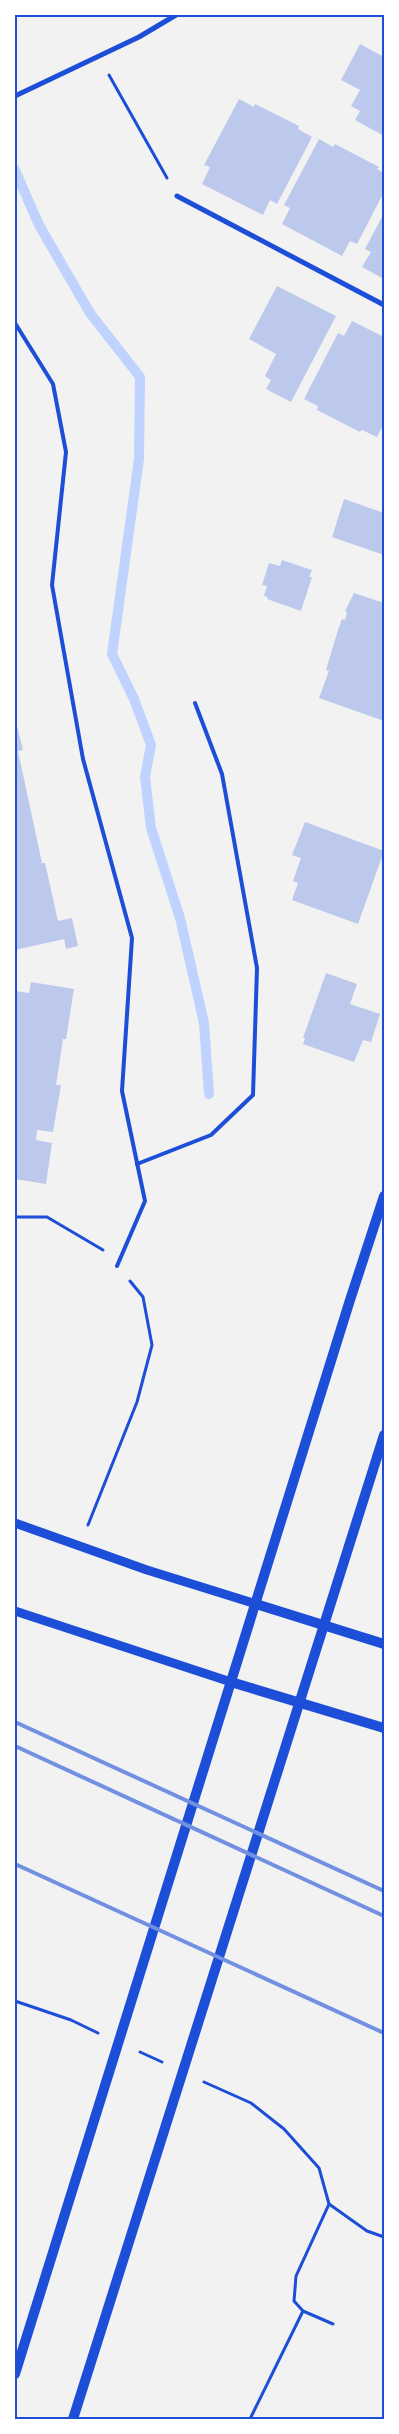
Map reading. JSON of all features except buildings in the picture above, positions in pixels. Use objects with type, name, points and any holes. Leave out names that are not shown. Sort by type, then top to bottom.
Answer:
[{"type":"main road","points":[[15,2374],[83,2160],[210,1745],[384,1196]]},
{"type":"main road","points":[[73,2419],[147,2191],[384,1435]]},
{"type":"main road","points":[[256,1604],[384,1644]]},
{"type":"main road","points":[[231,1682],[384,1728]]},
{"type":"street","points":[[15,96],[139,37],[176,15]]},
{"type":"street","points":[[177,196],[384,305]]},
{"type":"street","points":[[15,1523],[80,1548],[256,1604]]},
{"type":"street","points":[[15,1611],[231,1682]]},
{"type":"lane","points":[[15,323],[53,384],[66,452],[52,585],[83,758],[132,938],[122,1091],[145,1202],[117,1266]]},
{"type":"lane","points":[[137,1164],[211,1135],[253,1095],[257,968],[222,774],[194,703]]},
{"type":"path","points":[[99,56],[177,196]]},
{"type":"path","points":[[15,1217],[47,1217],[99,1246],[143,1297],[152,1345],[136,1402],[80,1548]]},
{"type":"path","points":[[15,2000],[71,2020],[107,2037]]},
{"type":"path","points":[[134,2049],[170,2066]]},
{"type":"path","points":[[197,2078],[251,2104],[284,2129],[319,2168],[329,2204],[368,2231],[384,2237]]},
{"type":"path","points":[[329,2204],[296,2276],[294,2301],[303,2311],[333,2324]]},
{"type":"path","points":[[250,2419],[303,2311]]},
{"type":"waterway","points":[[15,170],[39,225],[90,313],[140,377],[139,459],[112,654],[134,699],[151,745],[145,777],[151,828],[180,918],[204,1023],[209,1094]]},
{"type":"railway","points":[[15,1722],[384,1891]]},
{"type":"railway","points":[[15,1746],[384,1916]]},
{"type":"railway","points":[[15,1864],[384,2033]]}]
